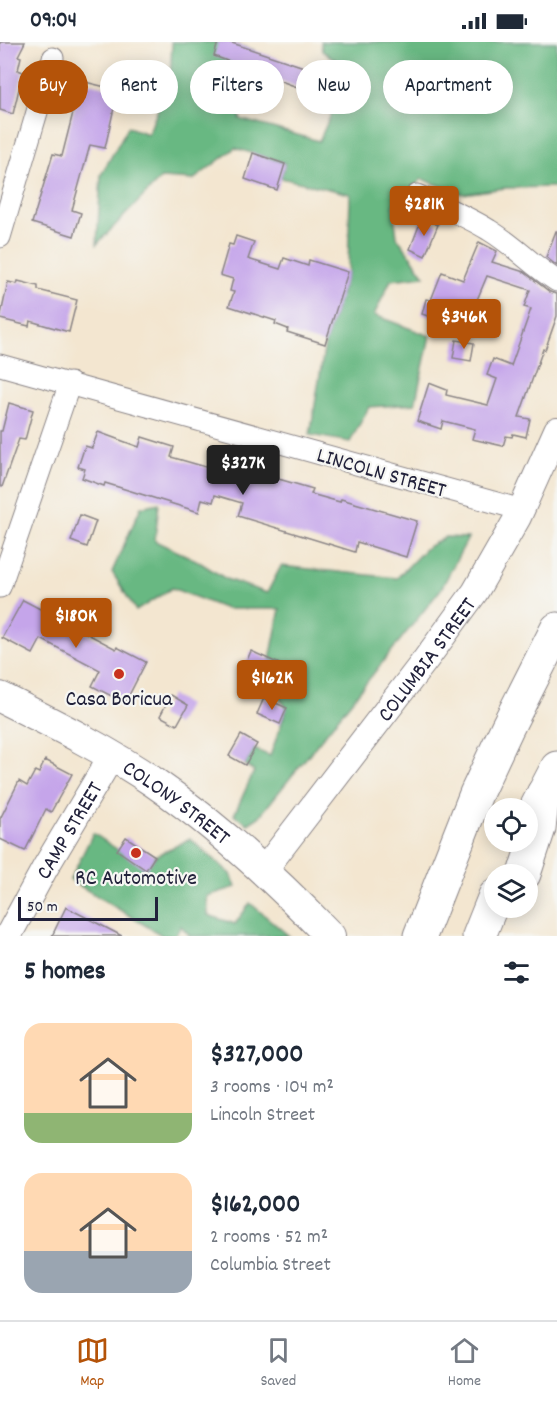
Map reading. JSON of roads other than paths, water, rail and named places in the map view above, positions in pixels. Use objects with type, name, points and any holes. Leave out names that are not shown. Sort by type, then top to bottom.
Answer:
[{"type":"highway","points":[[420,936],[476,794],[557,629]]},
{"type":"highway","points":[[538,805],[550,781]]},
{"type":"highway","points":[[527,864],[539,828],[550,781]]},
{"type":"highway","points":[[478,936],[486,918]]},
{"type":"highway","points":[[502,936],[508,918]]},
{"type":"main road","name":"COLONY STREET","points":[[0,697],[111,756],[165,790],[264,870],[330,936]]},
{"type":"street","points":[[0,237],[53,58]]},
{"type":"street","points":[[417,195],[489,230],[538,270],[557,281]]},
{"type":"street","name":"LINCOLN STREET","points":[[0,365],[522,510]]},
{"type":"street","points":[[0,587],[70,383]]},
{"type":"street","name":"COLUMBIA STREET","points":[[264,870],[448,630],[487,572],[522,510],[557,430]]},
{"type":"street","name":"CAMP STREET","points":[[8,936],[111,756]]},
{"type":"place","name":"Casa Boricua","points":[[119,674]]},
{"type":"place","name":"RC Automotive","points":[[136,853]]}]
